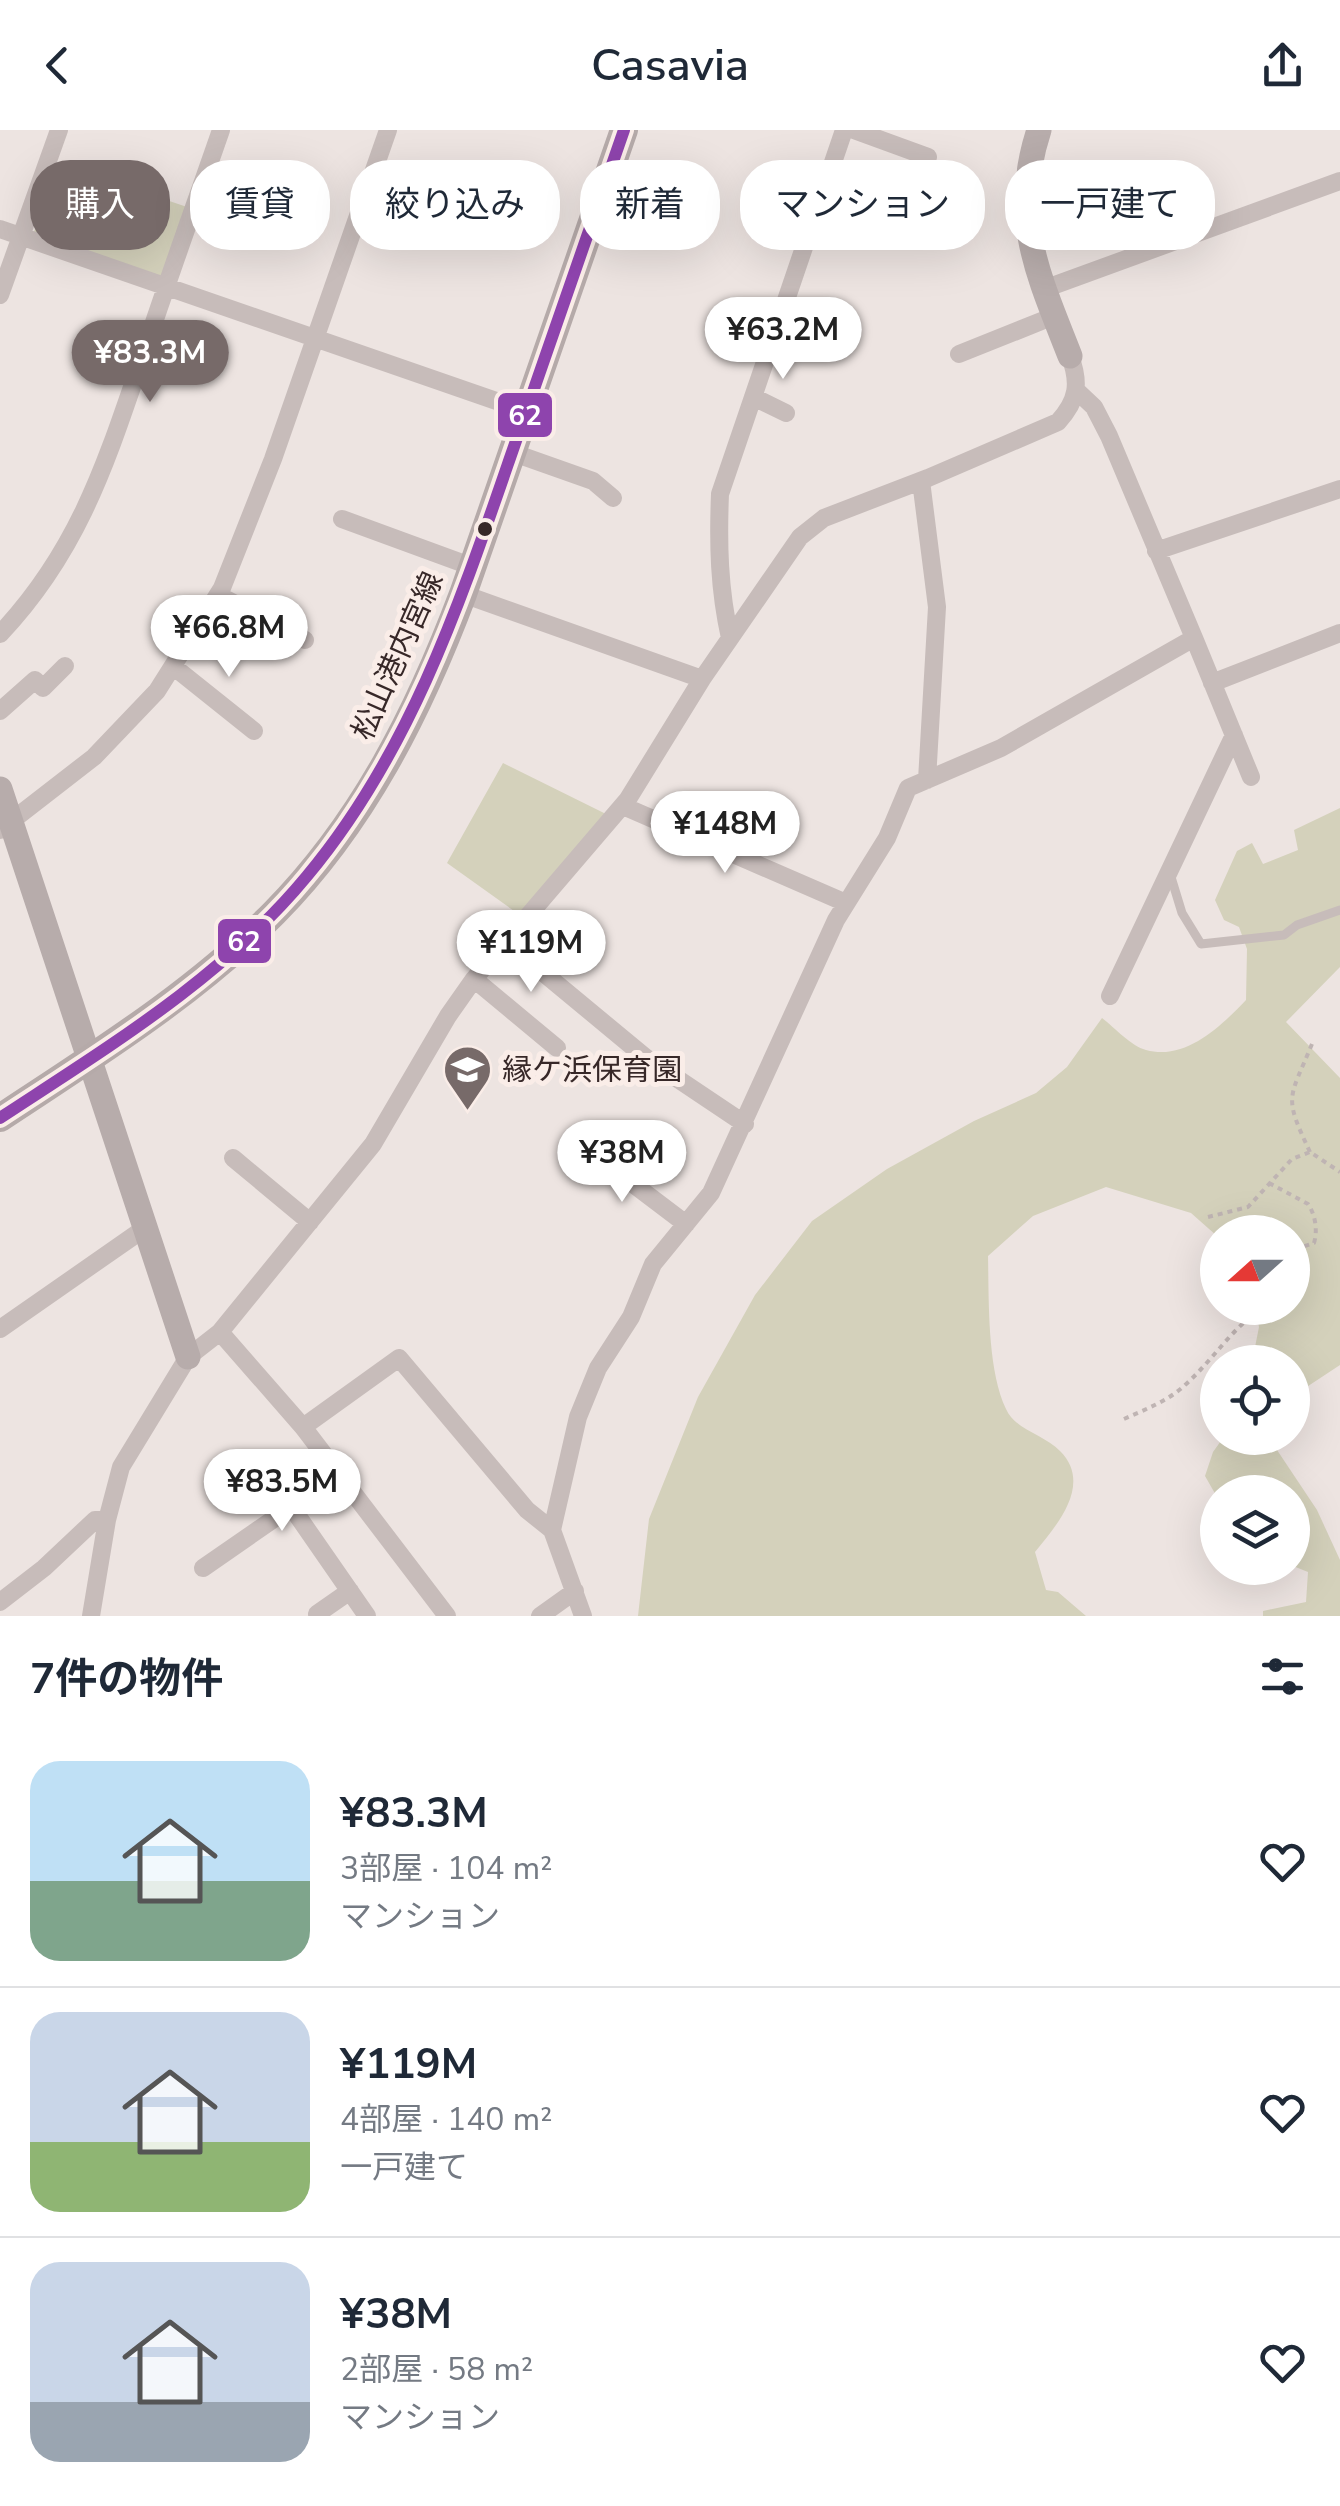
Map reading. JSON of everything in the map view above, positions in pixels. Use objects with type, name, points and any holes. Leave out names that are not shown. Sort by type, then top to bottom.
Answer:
[{"type":"main road","name":"松山港内宮線","points":[[0,1118],[150,1017],[235,950],[312,870],[343,830],[398,744],[430,680],[463,594],[624,130]]},
{"type":"street","points":[[0,295],[59,130]]},
{"type":"street","points":[[0,634],[34,599],[98,485],[221,130]]},
{"type":"street","points":[[6,826],[94,758],[157,691],[218,595],[273,459],[388,130]]},
{"type":"street","points":[[730,638],[721,600],[720,494],[844,130]]},
{"type":"street","points":[[854,130],[928,156]]},
{"type":"street","points":[[91,1616],[107,1520],[121,1467],[188,1357],[220,1332],[373,1144],[448,1016],[505,941],[623,806],[702,679],[784,559],[811,527],[824,518],[1058,422],[1070,408],[1077,376],[1044,288],[1024,210],[1039,130]]},
{"type":"street","points":[[1044,288],[1340,181]]},
{"type":"street","points":[[0,230],[525,412]]},
{"type":"street","points":[[959,354],[1054,316]]},
{"type":"street","points":[[1076,391],[1094,407],[1109,436],[1251,777]]},
{"type":"street","points":[[752,397],[786,413]]},
{"type":"street","points":[[512,452],[593,481],[613,498]]},
{"type":"street","points":[[921,480],[937,607],[930,674],[927,780]]},
{"type":"street","points":[[1156,551],[1340,489]]},
{"type":"street","points":[[342,519],[472,567]]},
{"type":"street","points":[[463,594],[702,679]]},
{"type":"street","points":[[218,595],[305,640]]},
{"type":"street","points":[[1212,683],[1340,633]]},
{"type":"street","points":[[552,1530],[578,1418],[598,1368],[631,1317],[653,1264],[711,1193],[836,920],[887,838],[908,788],[1001,748],[1194,638]]},
{"type":"street","points":[[0,711],[35,680],[43,688],[65,666]]},
{"type":"street","points":[[174,667],[254,731]]},
{"type":"street","points":[[1110,996],[1234,735]]},
{"type":"street","points":[[0,789],[6,826],[90,1059],[188,1357]]},
{"type":"street","points":[[623,806],[846,903]]},
{"type":"street","points":[[505,941],[644,1058],[745,1124]]},
{"type":"street","points":[[474,979],[557,1048]]},
{"type":"street","points":[[587,1149],[686,1224]]},
{"type":"street","points":[[234,1158],[310,1222]]},
{"type":"street","points":[[0,1329],[145,1228]]},
{"type":"street","points":[[220,1332],[304,1428],[447,1616]]},
{"type":"street","points":[[304,1428],[399,1358],[527,1510],[552,1530],[583,1616]]},
{"type":"street","points":[[334,1466],[288,1502],[368,1616]]},
{"type":"street","points":[[203,1568],[291,1506]]},
{"type":"street","points":[[0,1602],[44,1568],[95,1520],[107,1520]]},
{"type":"street","points":[[317,1614],[350,1591]]},
{"type":"street","points":[[540,1616],[575,1591]]},
{"type":"lane","points":[[1170,869],[1174,893],[1201,944],[1284,934],[1340,910]]},
{"type":"path","points":[[1312,1044],[1290,1096],[1290,1111],[1310,1152],[1340,1172]]},
{"type":"path","points":[[1216,1215],[1248,1207],[1292,1159],[1310,1152]]},
{"type":"path","points":[[1268,1183],[1312,1209],[1317,1234],[1310,1243]]},
{"type":"path","points":[[1124,1419],[1165,1401],[1186,1384],[1238,1325]]},
{"type":"shaded area","points":[[170,201],[190,208],[164,282],[81,250],[170,250]]},
{"type":"shaded area","points":[[503,763],[606,814],[521,916],[447,863]]},
{"type":"shaded area","points":[[1340,808],[1340,967],[1286,1022],[1340,1078],[1340,1365],[1310,1385],[1310,1345],[1255,1345],[1259,1325],[1310,1325],[1310,1215],[1200,1215],[1200,1221],[1191,1213],[1106,1187],[1033,1216],[988,1256],[992,1355],[1006,1409],[1016,1422],[1060,1451],[1073,1477],[1068,1504],[1035,1552],[1046,1590],[1058,1592],[1086,1616],[638,1616],[649,1519],[698,1397],[755,1295],[812,1221],[887,1169],[974,1121],[1036,1093],[1067,1067],[1102,1018],[1135,1045],[1161,1052],[1189,1046],[1214,1030],[1246,1000],[1247,949],[1239,927],[1224,920],[1215,900],[1237,851],[1252,843],[1263,864],[1298,850],[1294,830]]},
{"type":"shaded area","points":[[1212,1455],[1280,1455],[1294,1475],[1205,1475]]},
{"type":"shaded area","points":[[1310,1500],[1340,1560],[1340,1616],[1263,1616],[1263,1611],[1306,1602],[1310,1585]]},
{"type":"transit line","name":"62","points":[[0,1118],[163,1008],[239,946],[307,876],[375,780],[428,677],[450,623],[624,130]]},
{"type":"place","name":"縁ケ浜保育園","points":[[467,1112]]}]
